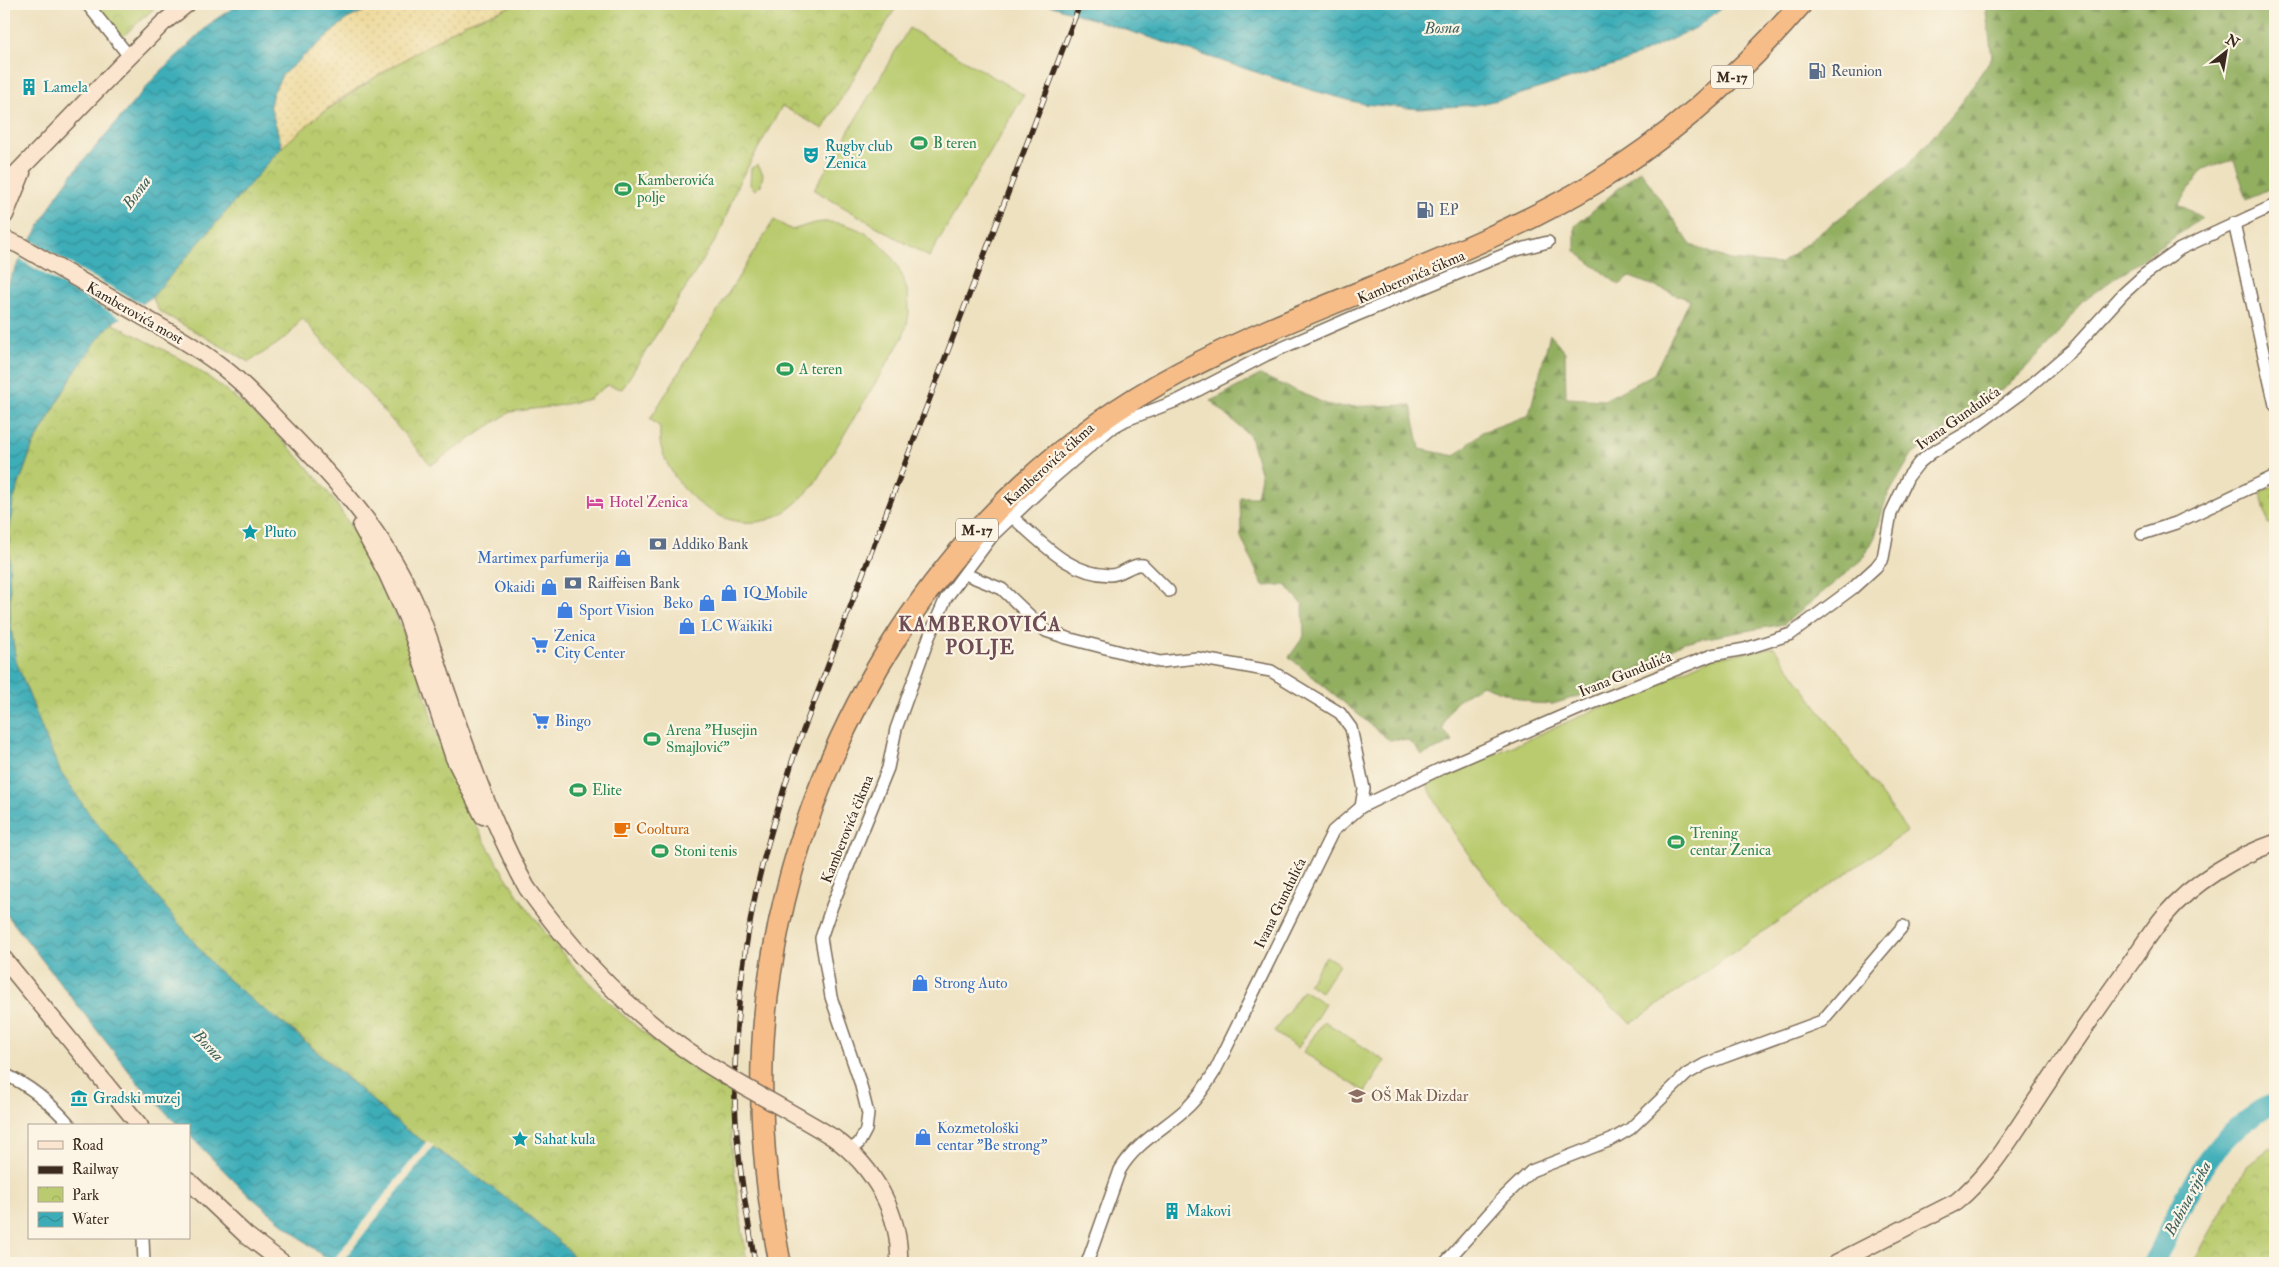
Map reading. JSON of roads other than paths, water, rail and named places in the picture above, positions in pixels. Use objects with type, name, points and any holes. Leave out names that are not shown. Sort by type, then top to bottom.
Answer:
[{"type":"highway","name":"M-17","points":[[780,1263],[762,1132],[762,1066],[766,1002],[779,924],[794,864],[816,799],[843,732],[889,647],[946,565],[988,518],[1032,475],[1105,417],[1154,386],[1237,344],[1310,311],[1478,242],[1591,185],[1655,142],[1710,98],[1772,38],[1801,4]]},
{"type":"street","points":[[87,4],[129,56]]},
{"type":"street","points":[[4,186],[129,56],[163,23],[187,4]]},
{"type":"street","points":[[8,230],[25,166]]},
{"type":"street","name":"Ivana Gundulića","points":[[1087,1263],[1120,1170],[1127,1158],[1200,1094],[1215,1071],[1333,831],[1361,807],[1500,742],[1712,655],[1791,634],[1853,588],[1883,558],[1892,513],[1908,477],[1919,463],[2025,390],[2073,349],[2123,294],[2144,275],[2180,249],[2275,205]]},
{"type":"street","points":[[2234,223],[2275,405]]},
{"type":"street","name":"Kamberovića most","points":[[8,230],[196,349],[247,387],[334,480],[369,522],[390,552],[407,583],[427,630],[455,717],[490,810],[510,856],[527,888],[568,944],[648,1020],[700,1060],[834,1138],[865,1165],[878,1186],[890,1212],[899,1263]]},
{"type":"street","name":"Kamberovića čikma","points":[[850,1150],[859,1142],[866,1130],[868,1114],[860,1082],[831,997],[821,938],[888,768],[896,729],[929,637],[946,598],[993,535],[1065,467],[1110,429],[1126,420],[1179,400],[1266,355],[1372,309],[1513,251],[1548,242]]},
{"type":"street","points":[[2142,534],[2176,523],[2275,476]]},
{"type":"street","points":[[1012,518],[1070,566],[1084,572],[1115,575],[1139,564],[1143,565],[1169,591]]},
{"type":"street","points":[[965,574],[1002,589],[1046,631],[1067,638],[1160,662],[1197,658],[1271,671],[1340,713],[1351,728],[1364,789],[1361,807]]},
{"type":"street","points":[[1836,1263],[1956,1202],[1970,1190],[2001,1153],[2098,1007],[2166,914],[2226,865],[2246,853],[2275,843]]},
{"type":"street","points":[[1445,1263],[1502,1199],[1531,1171],[1612,1140],[1630,1129],[1687,1074],[1706,1064],[1822,1020],[1902,926]]},
{"type":"street","points":[[4,959],[138,1124]]},
{"type":"street","points":[[4,1074],[20,1081],[47,1100],[69,1124]]},
{"type":"street","points":[[190,1182],[240,1230],[283,1263]]},
{"type":"street","points":[[143,1240],[144,1263]]},
{"type":"water","name":"Bosna","points":[[239,4],[379,4],[347,19],[282,75],[273,93],[270,105],[282,147],[152,297],[112,323],[98,339],[73,375],[32,447],[13,501],[9,533],[10,621],[16,661],[61,773],[90,815],[216,969],[254,1002],[294,1032],[406,1130],[468,1170],[527,1214],[563,1245],[579,1263],[331,1263],[245,1192],[190,1136],[190,1124],[177,1124],[138,1083],[4,911],[4,289],[57,195],[73,173],[155,77],[213,21]]},
{"type":"water","name":"Bosna","points":[[1046,4],[1727,4],[1697,27],[1626,61],[1515,96],[1475,105],[1419,109],[1363,104],[1311,90]]},
{"type":"waterway","name":"Babina rijeka","points":[[2154,1263],[2188,1193],[2200,1171],[2215,1151],[2231,1132],[2251,1116],[2275,1103]]},
{"type":"railway","points":[[755,1263],[739,1160],[735,1074],[742,977],[753,906],[762,867],[795,752],[1080,4]]},
{"type":"place","name":"Reunion","points":[[1817,71]]},
{"type":"place","name":"Lamela","points":[[29,87]]},
{"type":"place","name":"B teren","points":[[919,143]]},
{"type":"place","name":"Rugby club Zenica","points":[[811,155]]},
{"type":"place","name":"Kamberovića polje","points":[[623,189]]},
{"type":"place","name":"EP","points":[[1425,210]]},
{"type":"place","name":"A teren","points":[[785,369]]},
{"type":"place","name":"Hotel Zenica","points":[[595,502]]},
{"type":"place","name":"Pluto","points":[[250,532]]},
{"type":"place","name":"Addiko Bank","points":[[658,544]]},
{"type":"place","name":"Martimex parfumerija","points":[[623,558]]},
{"type":"place","name":"Raiffeisen Bank","points":[[573,583]]},
{"type":"place","name":"Okaidi","points":[[549,587]]},
{"type":"place","name":"IQ Mobile","points":[[729,593]]},
{"type":"place","name":"Beko","points":[[707,603]]},
{"type":"place","name":"Sport Vision","points":[[565,610]]},
{"type":"place","name":"LC Waikiki","points":[[687,626]]},
{"type":"place","name":"Zenica City Center","points":[[540,645]]},
{"type":"place","name":"Bingo","points":[[541,721]]},
{"type":"place","name":"Arena \"Husejin Smajlović\"","points":[[652,739]]},
{"type":"place","name":"Elite","points":[[578,790]]},
{"type":"place","name":"Cooltura","points":[[622,829]]},
{"type":"place","name":"Trening centar Zenica","points":[[1676,842]]},
{"type":"place","name":"Stoni tenis","points":[[660,851]]},
{"type":"place","name":"Strong Auto","points":[[920,983]]},
{"type":"place","name":"OŠ Mak Dizdar","points":[[1357,1096]]},
{"type":"place","name":"Gradski muzej","points":[[79,1098]]},
{"type":"place","name":"Kozmetološki centar \"Be strong\"","points":[[923,1137]]},
{"type":"place","name":"Sahat kula","points":[[520,1139]]},
{"type":"place","name":"Makovi","points":[[1172,1211]]},
{"type":"district","name":"KAMBEROVIĆA POLJE","points":[[980,636]]}]
